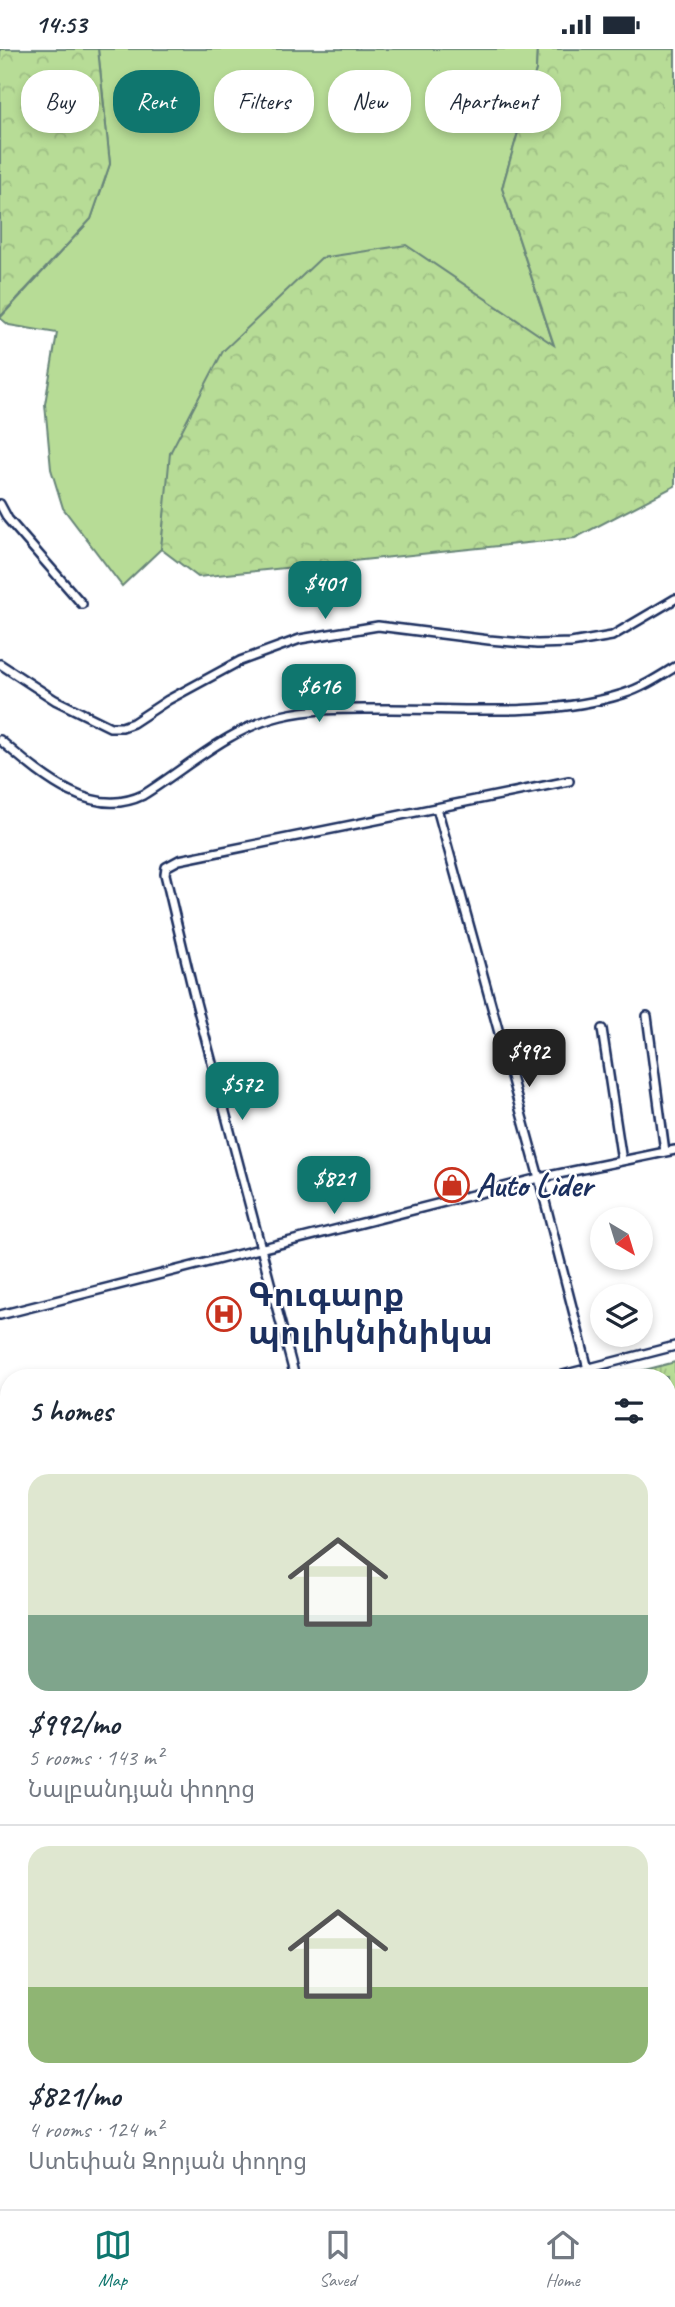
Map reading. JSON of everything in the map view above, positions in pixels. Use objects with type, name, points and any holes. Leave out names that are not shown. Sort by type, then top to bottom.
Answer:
[{"type":"street","points":[[0,504],[8,519],[82,604]]},
{"type":"street","points":[[0,664],[55,700],[110,727],[122,727],[240,661],[300,639],[378,626],[489,640],[537,644],[571,643],[612,636],[675,599]]},
{"type":"street","points":[[0,740],[66,789],[91,800],[114,803],[143,795],[201,753],[246,729],[279,717],[325,709],[504,710],[563,706],[625,694],[675,667]]},
{"type":"street","points":[[293,1369],[193,991],[165,874],[166,867],[178,860],[569,781]]},
{"type":"street","points":[[437,809],[539,1178],[587,1369]]},
{"type":"street","points":[[647,1016],[665,1152]]},
{"type":"street","points":[[602,1029],[622,1161]]},
{"type":"street","points":[[0,1315],[539,1178],[675,1150]]},
{"type":"street","points":[[601,1369],[675,1346]]},
{"type":"green space","points":[[0,49],[98,49],[110,164],[91,219],[0,317]]},
{"type":"green space","points":[[98,49],[537,49],[536,70],[425,70],[425,133],[518,133],[502,188],[554,346],[406,246],[171,453],[161,549],[122,586],[63,508],[51,469],[45,404],[57,333],[9,325],[0,318],[91,219],[110,164]]},
{"type":"green space","points":[[537,49],[675,49],[675,486],[575,538],[198,577],[161,549],[170,453],[223,351],[321,258],[406,245],[554,345],[502,188],[518,133],[561,133],[561,70],[536,70]]},
{"type":"green space","points":[[675,1362],[675,1369],[648,1369]]},
{"type":"place","name":"Auto Lider","points":[[452,1185]]},
{"type":"place","name":"Գուգարք պոլիկնինիկա","points":[[224,1314]]}]
